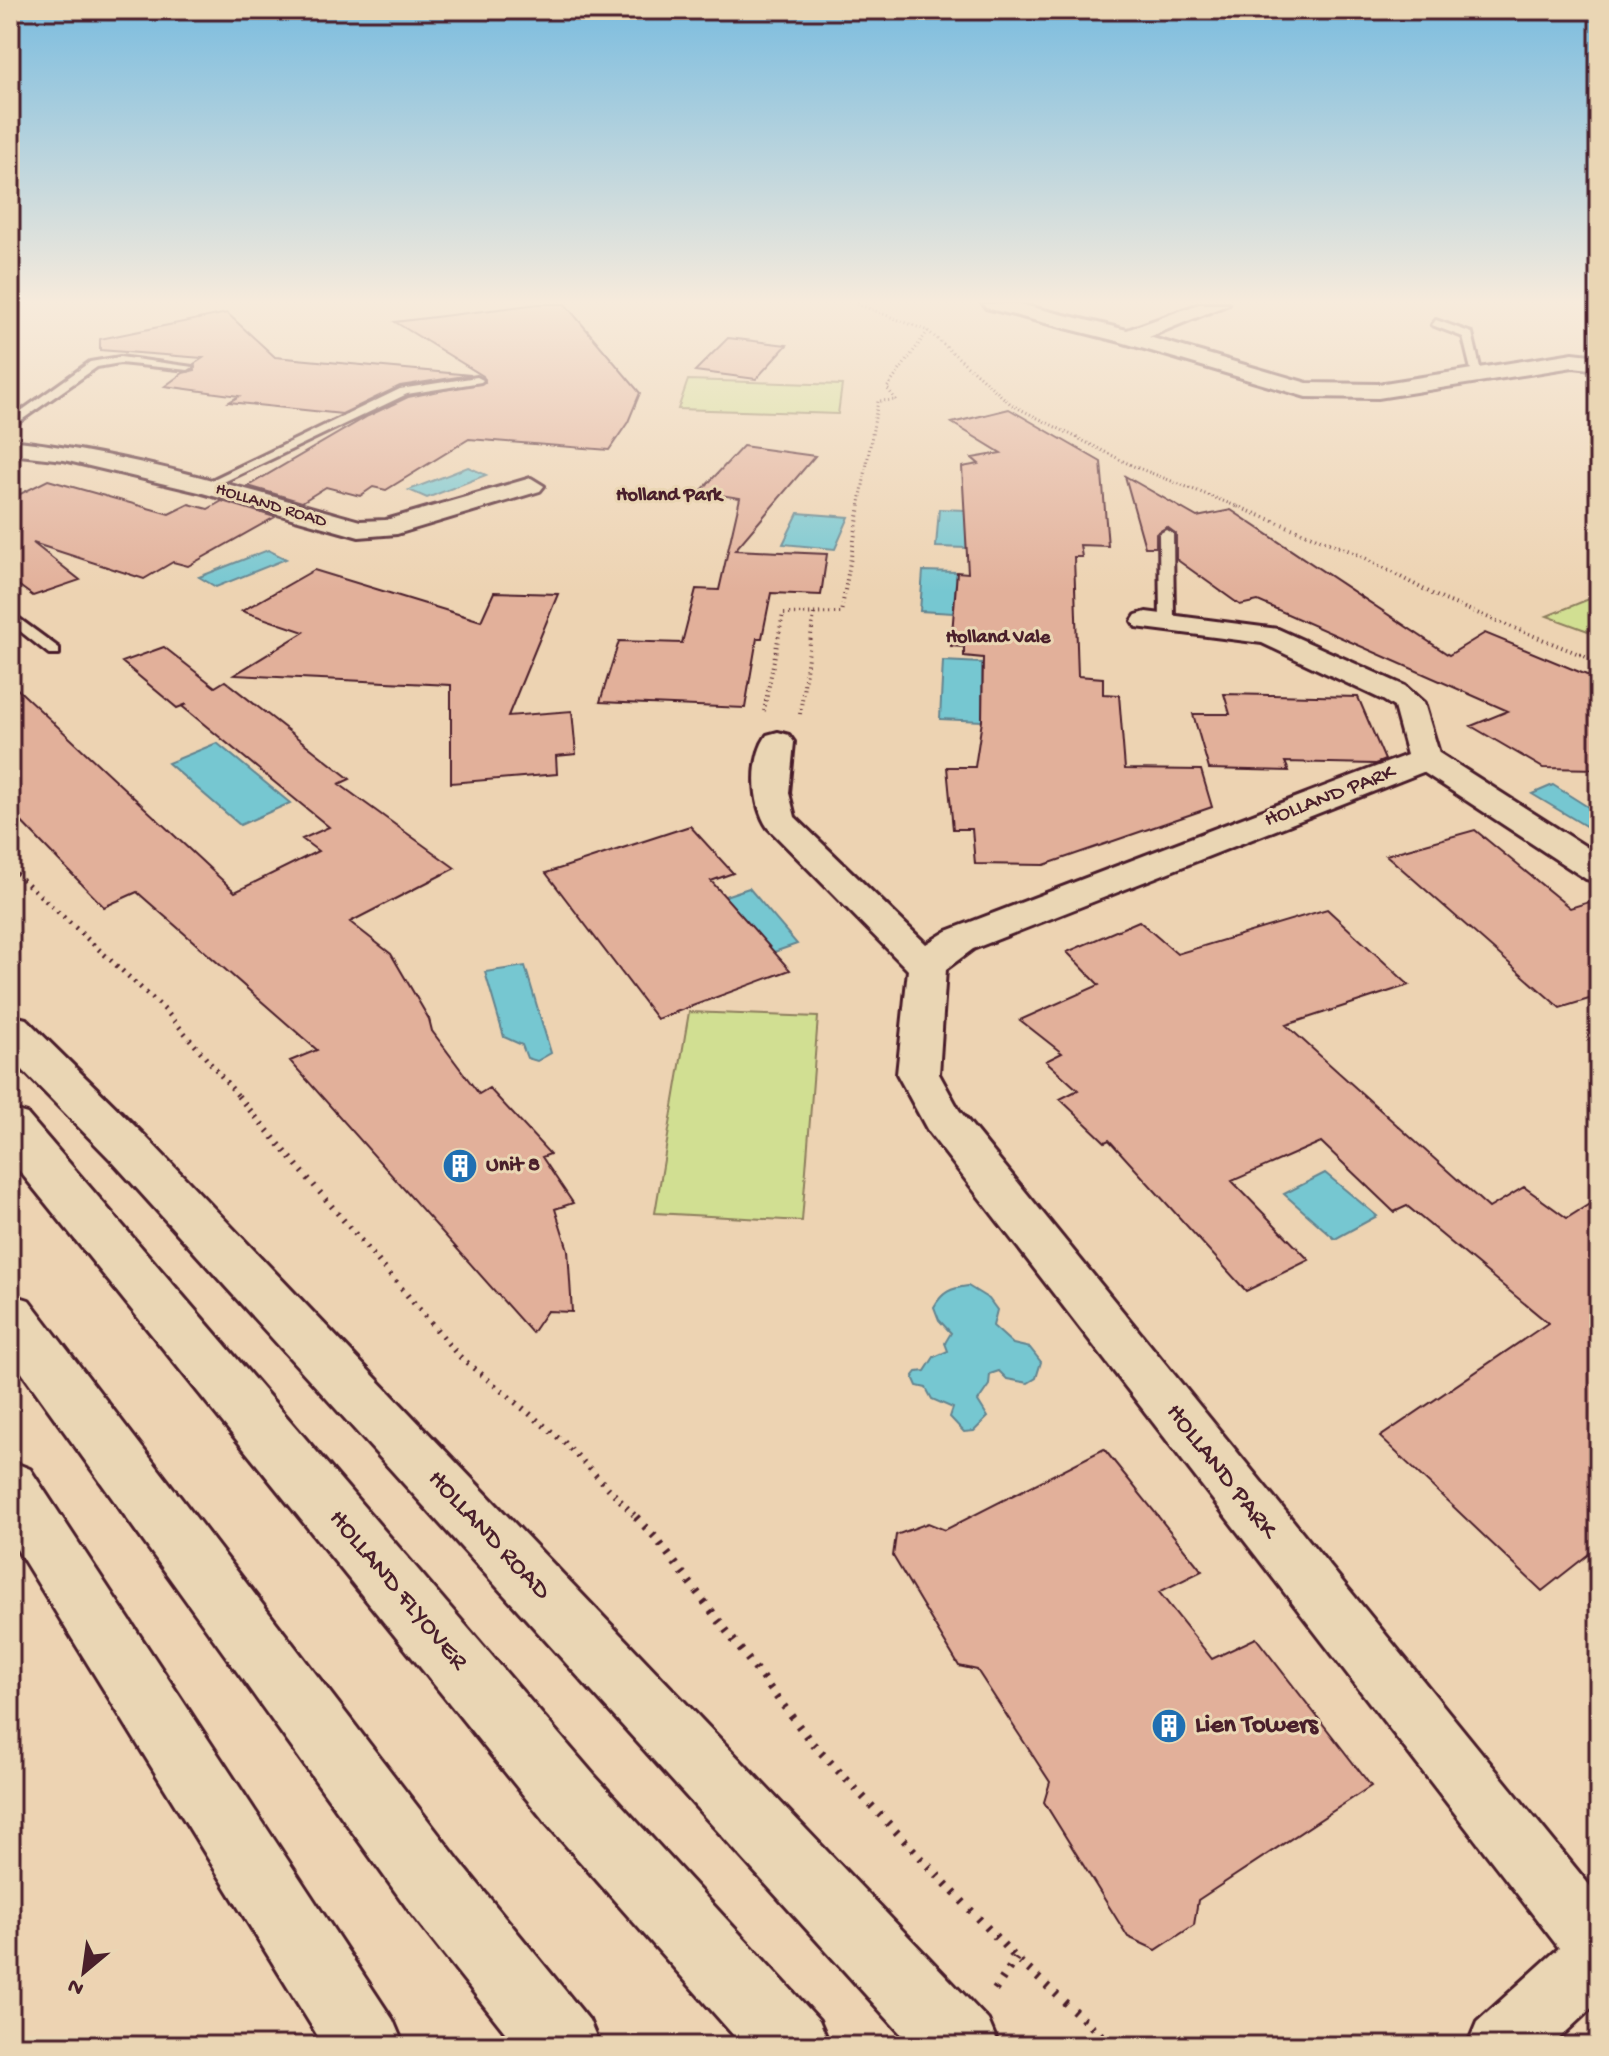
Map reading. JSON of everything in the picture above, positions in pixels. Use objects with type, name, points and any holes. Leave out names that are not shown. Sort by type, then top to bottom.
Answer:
[{"type":"main road","name":"HOLLAND ROAD","points":[[10,1030],[129,1149],[962,2046]]},
{"type":"main road","name":"HOLLAND FLYOVER","points":[[10,1126],[570,1799],[793,2046]]},
{"type":"main road","points":[[10,1315],[435,1887],[563,2046]]},
{"type":"main road","points":[[10,1487],[367,2046]]},
{"type":"street","name":"HOLLAND ROAD","points":[[10,447],[64,453],[205,486],[359,529],[388,528],[531,486]]},
{"type":"street","name":"HOLLAND PARK","points":[[1156,622],[1268,635],[1394,693],[1408,703],[1424,758],[960,940],[940,952],[927,967],[918,1074],[943,1120],[1599,1948]]},
{"type":"street","points":[[783,747],[774,811],[787,832],[927,967]]},
{"type":"street","points":[[1424,758],[1599,871]]},
{"type":"street","points":[[1501,2046],[1599,1956]]},
{"type":"lane","points":[[10,424],[44,400]]},
{"type":"lane","points":[[205,486],[385,400]]},
{"type":"lane","points":[[1156,622],[1166,534]]},
{"type":"lane","points":[[10,616],[54,651]]},
{"type":"path","points":[[800,614],[841,613],[878,401],[896,400]]},
{"type":"path","points":[[1006,400],[1119,459],[1355,553],[1442,599],[1599,662]]},
{"type":"path","points":[[783,747],[814,614]]},
{"type":"path","points":[[10,868],[165,1010],[459,1356],[564,1442],[655,1537],[811,1742],[1016,1958],[1113,2046]]},
{"type":"green space","points":[[681,400],[840,400],[838,414],[678,409]]},
{"type":"green space","points":[[1599,595],[1599,635],[1547,616]]},
{"type":"green space","points":[[689,1012],[818,1017],[802,1221],[655,1213]]},
{"type":"water","points":[[468,467],[486,475],[427,498],[409,490]]},
{"type":"water","points":[[939,509],[965,510],[967,548],[936,547]]},
{"type":"water","points":[[798,513],[849,517],[835,549],[783,544]]},
{"type":"water","points":[[268,550],[286,559],[216,587],[199,577]]},
{"type":"water","points":[[923,571],[957,572],[953,613],[920,611]]},
{"type":"water","points":[[943,661],[982,663],[982,721],[940,719]]},
{"type":"water","points":[[217,743],[290,803],[240,825],[168,763]]},
{"type":"water","points":[[1553,785],[1599,814],[1599,834],[1532,794]]},
{"type":"water","points":[[749,888],[797,944],[771,953],[719,898]]},
{"type":"water","points":[[525,966],[551,1053],[537,1061],[527,1058],[522,1045],[504,1037],[485,972]]},
{"type":"water","points":[[1325,1173],[1377,1216],[1335,1239],[1284,1194]]},
{"type":"water","points":[[968,1286],[989,1299],[997,1310],[993,1326],[1013,1344],[1030,1348],[1041,1362],[1036,1378],[1028,1383],[1007,1379],[999,1371],[990,1374],[989,1385],[978,1401],[988,1417],[974,1431],[964,1432],[950,1417],[953,1408],[932,1399],[926,1388],[917,1386],[913,1377],[917,1372],[925,1371],[934,1357],[948,1351],[945,1343],[951,1333],[939,1320],[934,1307],[937,1302],[948,1292]]},
{"type":"building","points":[[232,400],[371,400],[342,414],[229,402]]},
{"type":"building","points":[[402,400],[637,400],[628,422],[609,450],[469,439],[386,490],[373,487],[360,496],[326,487],[302,502],[248,486],[368,416]]},
{"type":"building","points":[[1009,409],[1101,462],[1108,546],[1080,545],[1082,557],[1074,557],[1078,676],[1103,678],[1103,694],[1119,695],[1125,769],[1201,770],[1212,807],[1044,865],[975,864],[972,829],[953,829],[947,767],[975,767],[982,721],[983,658],[964,656],[964,647],[951,646],[957,572],[968,573],[962,467],[979,464],[972,458],[1001,453],[952,423]]},
{"type":"building","points":[[743,446],[815,456],[735,550],[827,554],[821,595],[771,593],[762,638],[757,638],[745,708],[600,702],[619,641],[682,643],[696,589],[719,590],[740,498],[700,492]]},
{"type":"building","points":[[1125,476],[1197,517],[1231,510],[1449,655],[1485,633],[1599,680],[1599,769],[1543,768],[1471,726],[1508,711],[1258,601],[1240,605],[1176,559],[1176,534],[1167,527],[1156,534],[1156,547],[1145,547]]},
{"type":"building","points":[[48,480],[169,514],[189,504],[208,509],[222,501],[275,517],[188,566],[173,562],[144,579],[33,543],[80,580],[33,596],[10,579],[10,499]]},
{"type":"building","points":[[314,570],[481,621],[494,592],[558,594],[508,716],[572,711],[576,754],[556,756],[557,774],[451,783],[451,685],[234,675],[304,632],[242,611]]},
{"type":"building","points":[[164,647],[215,687],[225,681],[350,779],[339,784],[455,868],[350,922],[391,954],[429,1019],[432,1031],[479,1094],[489,1088],[550,1154],[542,1157],[573,1203],[555,1209],[568,1250],[572,1312],[547,1311],[532,1333],[290,1061],[317,1050],[137,892],[104,907],[10,810],[10,682],[235,892],[318,851],[302,839],[329,827],[183,707],[187,704],[177,708],[122,662]]},
{"type":"building","points":[[1224,694],[1358,697],[1385,760],[1375,764],[1285,762],[1289,771],[1209,769],[1193,714],[1230,714]]},
{"type":"building","points":[[690,826],[733,873],[711,881],[790,970],[657,1019],[546,873]]},
{"type":"building","points":[[1475,830],[1570,908],[1599,899],[1599,996],[1560,1008],[1386,855]]},
{"type":"building","points":[[1327,909],[1409,985],[1286,1025],[1489,1208],[1524,1187],[1567,1218],[1599,1198],[1599,1546],[1542,1591],[1380,1437],[1548,1323],[1407,1206],[1394,1212],[1321,1142],[1232,1181],[1309,1260],[1246,1291],[1109,1140],[1105,1142],[1060,1099],[1078,1090],[1046,1061],[1062,1053],[1020,1020],[1099,985],[1067,952],[1139,921],[1177,954]]},
{"type":"building","name":"Lien Towers","points":[[1104,1449],[1202,1571],[1159,1592],[1212,1659],[1256,1638],[1371,1786],[1198,1900],[1194,1925],[1156,1950],[1128,1937],[1044,1802],[1050,1782],[977,1670],[959,1666],[893,1556],[896,1535],[928,1523],[945,1530]]},
{"type":"place","name":"Unit 8","points":[[460,1166]]},
{"type":"place","name":"Lien Towers","points":[[1169,1726]]},
{"type":"district","name":"Holland Park","points":[[669,496]]},
{"type":"district","name":"Holland Vale","points":[[998,638]]}]
